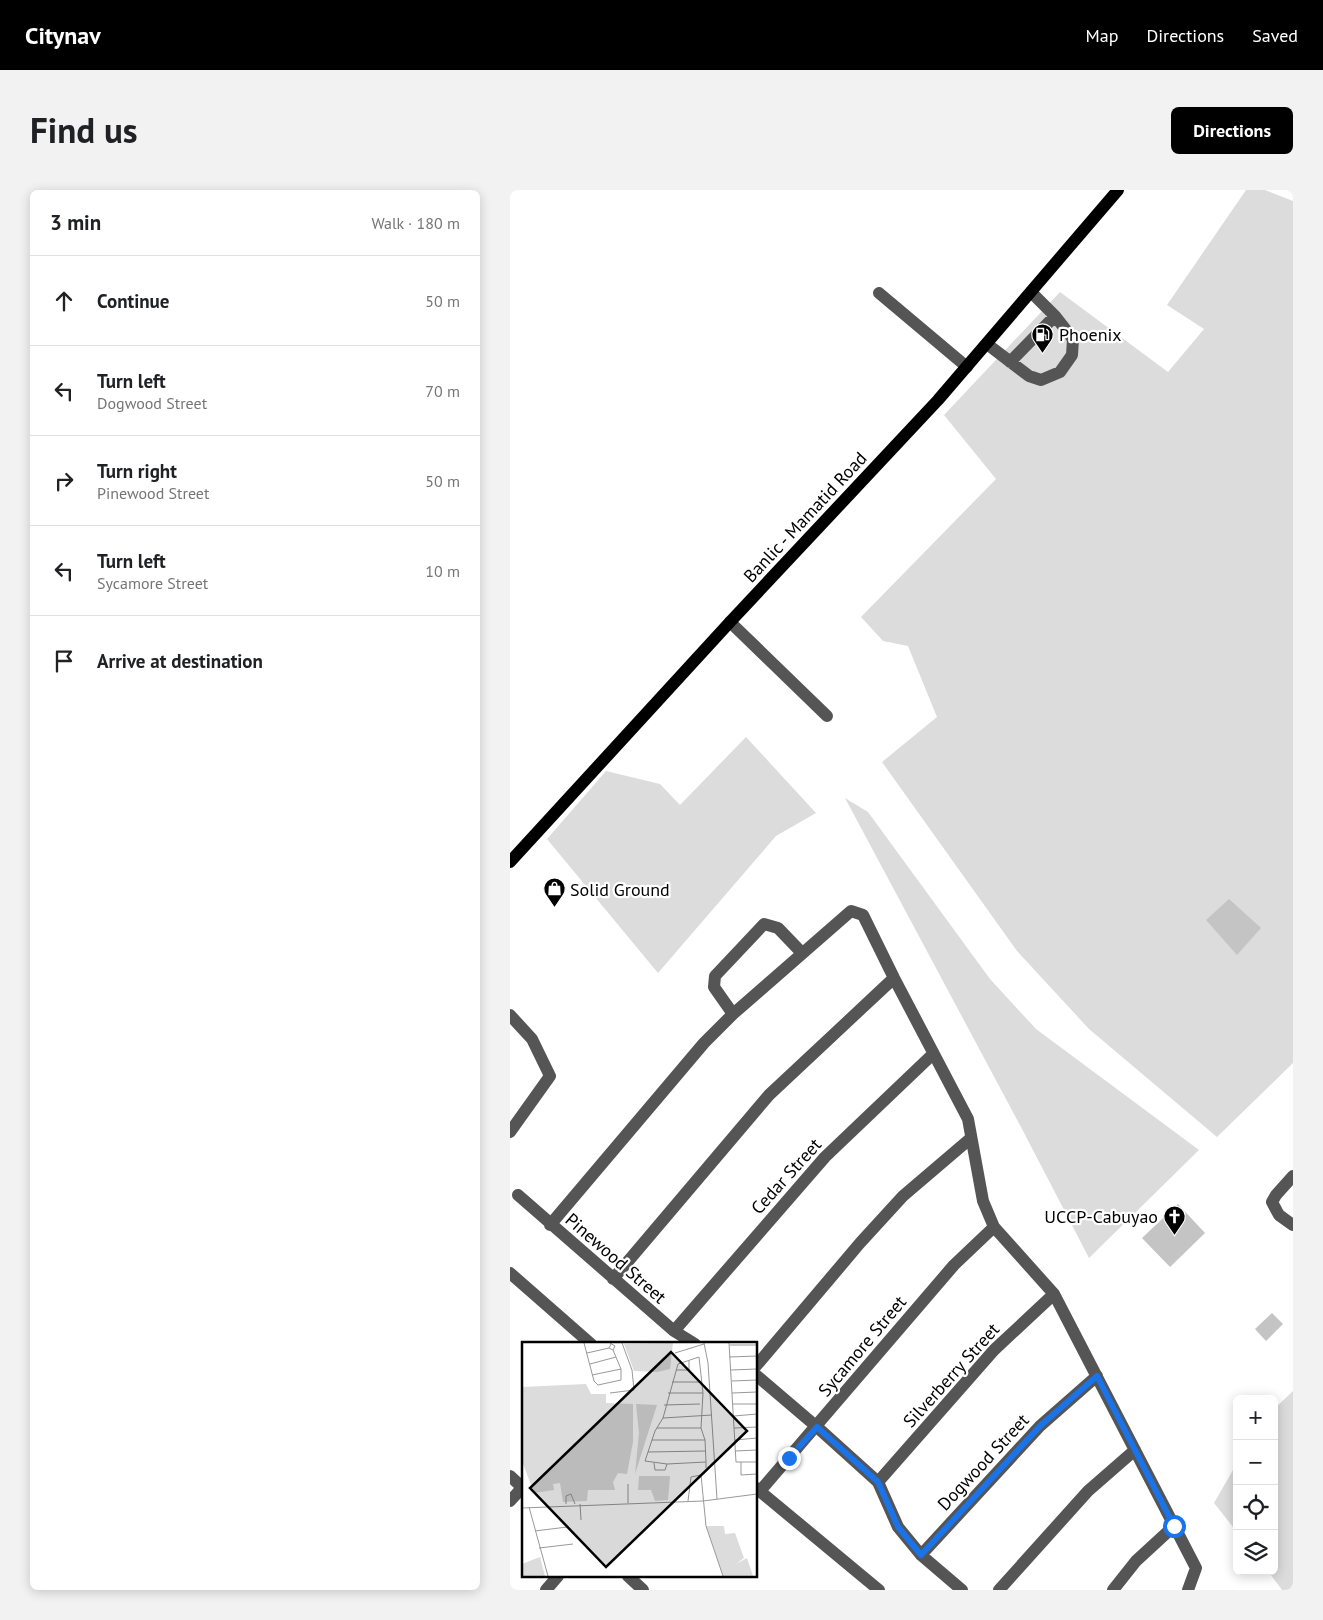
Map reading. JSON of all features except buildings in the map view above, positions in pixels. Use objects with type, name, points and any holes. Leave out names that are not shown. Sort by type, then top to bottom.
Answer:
[{"type":"main road","name":"Banlic - Mamatid Road","points":[[510,862],[730,622],[938,400],[1118,190]]},
{"type":"street","points":[[987,344],[1029,376],[1041,380],[1060,372],[1072,355],[1073,339],[1055,316],[1031,292]]},
{"type":"street","points":[[879,293],[967,367]]},
{"type":"street","points":[[1010,362],[1055,316]]},
{"type":"street","points":[[730,622],[827,716]]},
{"type":"street","points":[[550,1225],[704,1043],[733,1014],[851,911],[863,915],[968,1119],[983,1201],[994,1227],[1054,1294],[1196,1568],[1188,1590]]},
{"type":"street","points":[[733,1014],[714,986],[715,976],[764,924],[778,928],[802,953]]},
{"type":"street","points":[[613,1279],[769,1095],[894,978]]},
{"type":"street","points":[[510,1015],[532,1039],[550,1076],[510,1132]]},
{"type":"street","name":"Cedar Street","points":[[674,1331],[826,1157],[933,1054]]},
{"type":"street","points":[[758,1364],[860,1243],[903,1196],[971,1138]]},
{"type":"street","points":[[1293,1176],[1272,1202],[1279,1214],[1293,1225]]},
{"type":"street","name":"Pinewood Street","points":[[518,1195],[550,1225],[674,1331],[692,1342]]},
{"type":"street","name":"Sycamore Street","points":[[758,1490],[817,1427],[954,1265],[994,1227]]},
{"type":"street","points":[[510,1273],[589,1342]]},
{"type":"street","name":"Silverberry Street","points":[[878,1482],[994,1350],[1054,1294]]},
{"type":"street","name":"Dogwood Street","points":[[921,1555],[1040,1426],[1097,1376]]},
{"type":"street","points":[[758,1377],[878,1482],[898,1527],[921,1555],[962,1590]]},
{"type":"street","points":[[999,1590],[1088,1491],[1135,1450]]},
{"type":"street","points":[[510,1476],[522,1487]]},
{"type":"street","points":[[510,1501],[522,1489]]},
{"type":"street","points":[[758,1490],[880,1590]]},
{"type":"street","points":[[1112,1590],[1136,1560],[1174,1526]]},
{"type":"street","points":[[546,1590],[556,1578]]},
{"type":"street","points":[[630,1578],[644,1590]]},
{"type":"shaded area","points":[[1246,190],[1265,190],[1293,201],[1293,1063],[1217,1137],[1089,1029],[1017,951],[882,762],[937,717],[908,646],[883,641],[861,617],[996,479],[944,415],[1060,292],[1168,372],[1204,329],[1167,305]]},
{"type":"shaded area","points":[[746,737],[816,813],[776,836],[658,973],[547,839],[606,771],[660,784],[680,805]]},
{"type":"shaded area","points":[[845,798],[868,812],[990,979],[1036,1029],[1199,1150],[1089,1258],[1021,1127]]},
{"type":"shaded area","points":[[1293,1391],[1293,1590],[1282,1590],[1271,1575],[1278,1575],[1278,1405]]},
{"type":"shaded area","points":[[1233,1470],[1233,1527],[1214,1503]]},
{"type":"place","name":"Phoenix","points":[[1043,353]]},
{"type":"place","name":"Solid Ground","points":[[554,908]]},
{"type":"place","name":"UCCP-Cabuyao","points":[[1174,1235]]},
{"type":"route","points":[[789,1458],[817,1427],[878,1482],[898,1527],[921,1555],[1040,1426],[1097,1376],[1174,1526]]}]
